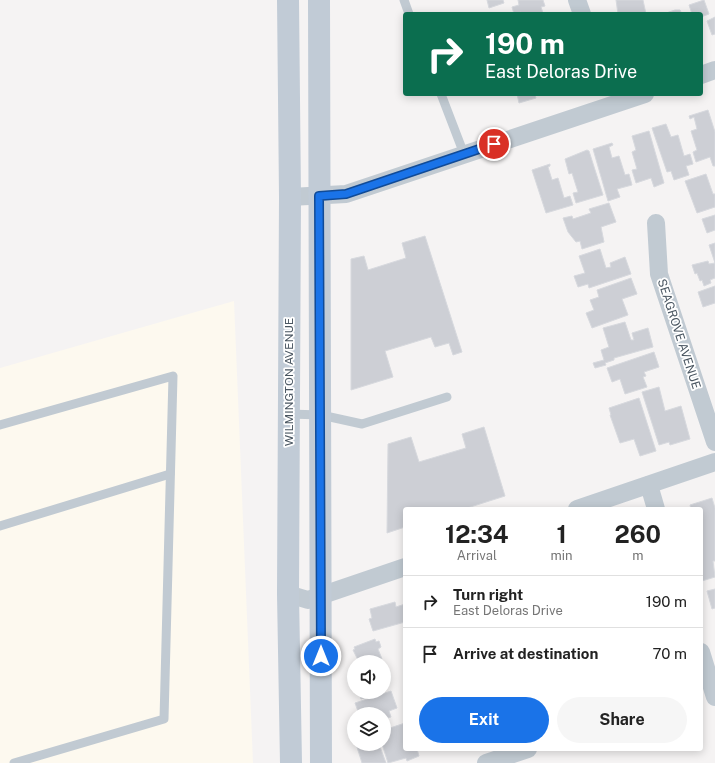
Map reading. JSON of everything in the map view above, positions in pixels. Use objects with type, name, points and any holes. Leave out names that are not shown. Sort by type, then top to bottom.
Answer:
[{"type":"main road","name":"WILMINGTON AVENUE","points":[[288,0],[290,197],[288,594],[291,763]]},
{"type":"main road","points":[[319,0],[321,763]]},
{"type":"street","points":[[577,0],[581,12]]},
{"type":"street","points":[[703,74],[715,70]]},
{"type":"street","points":[[290,197],[346,194],[464,154],[611,99],[631,96]]},
{"type":"street","name":"SEAGROVE AVENUE","points":[[656,223],[659,274],[715,442]]},
{"type":"street","points":[[582,507],[715,462]]},
{"type":"street","points":[[649,485],[655,507]]},
{"type":"street","points":[[288,594],[308,600],[403,568]]},
{"type":"street","points":[[703,660],[711,690]]},
{"type":"street","points":[[486,763],[522,751]]},
{"type":"lane","points":[[404,0],[408,12]]},
{"type":"lane","points":[[442,96],[464,154]]},
{"type":"lane","points":[[0,425],[172,376],[164,719],[14,763]]},
{"type":"lane","points":[[290,414],[321,415],[362,424],[447,397]]},
{"type":"lane","points":[[0,526],[170,474]]},
{"type":"shaded area","points":[[234,301],[253,763],[0,763],[0,368]]},
{"type":"building","points":[[487,0],[503,0],[504,3],[489,8]]},
{"type":"building","points":[[518,0],[543,0],[545,6],[541,7],[543,12],[513,12],[512,7],[519,5]]},
{"type":"building","points":[[616,0],[643,0],[646,12],[618,12]]},
{"type":"building","points":[[704,0],[709,14],[703,16],[703,12],[691,12],[689,5]]},
{"type":"building","points":[[680,10],[681,12],[669,12]]},
{"type":"building","points":[[715,17],[715,34],[712,35],[707,21]]},
{"type":"building","points":[[517,96],[535,96],[536,98],[519,103]]},
{"type":"building","points":[[708,110],[715,132],[715,166],[713,166],[710,157],[696,162],[693,152],[697,150],[691,131],[697,129],[694,117],[690,119],[689,116]]},
{"type":"building","points":[[666,124],[671,137],[678,135],[684,156],[690,154],[693,164],[686,166],[689,175],[674,180],[671,171],[667,172],[652,128]]},
{"type":"building","points":[[649,131],[664,183],[654,187],[651,178],[636,183],[632,170],[637,169],[632,152],[636,150],[632,136]]},
{"type":"building","points":[[612,143],[613,145],[609,147],[612,158],[619,156],[625,175],[629,174],[632,185],[617,189],[620,197],[608,201],[593,149]]},
{"type":"building","points":[[587,150],[589,151],[603,195],[576,203],[573,193],[578,192],[572,173],[569,174],[565,159]]},
{"type":"building","points":[[550,164],[548,167],[552,180],[558,178],[564,198],[570,196],[573,205],[546,213],[532,170]]},
{"type":"building","points":[[706,174],[713,194],[715,194],[715,207],[697,213],[685,181]]},
{"type":"building","points":[[609,203],[616,222],[601,227],[604,242],[582,249],[580,241],[576,242],[568,232],[563,218],[572,216],[573,219],[591,213],[589,209]]},
{"type":"building","points":[[715,215],[715,230],[707,233],[702,219]]},
{"type":"building","points":[[425,236],[462,352],[453,355],[449,343],[435,347],[431,337],[385,351],[393,377],[351,390],[351,259],[364,256],[368,270],[406,258],[402,243]]},
{"type":"building","points":[[715,243],[715,263],[709,245]]},
{"type":"building","points":[[600,249],[606,268],[611,267],[610,263],[625,257],[631,274],[589,288],[588,284],[578,287],[574,276],[585,273],[579,256]]},
{"type":"building","points":[[708,261],[709,264],[715,263],[715,278],[710,280],[711,283],[704,286],[697,273],[695,274],[692,265]]},
{"type":"building","points":[[631,278],[637,294],[622,299],[628,315],[592,328],[586,313],[594,310],[590,300],[599,297],[597,290]]},
{"type":"building","points":[[715,286],[715,303],[703,307],[698,292]]},
{"type":"building","points":[[625,322],[631,340],[634,340],[632,333],[648,328],[653,347],[614,358],[614,360],[605,363],[606,365],[595,368],[593,363],[604,360],[601,350],[609,347],[603,328]]},
{"type":"building","points":[[654,352],[659,367],[644,372],[646,376],[643,377],[647,387],[625,394],[620,379],[612,382],[607,368]]},
{"type":"building","points":[[659,387],[665,411],[681,406],[690,439],[670,445],[669,442],[659,445],[642,392]]},
{"type":"building","points":[[639,398],[656,451],[640,456],[634,439],[620,443],[609,408]]},
{"type":"building","points":[[484,427],[505,496],[470,507],[403,507],[403,528],[387,533],[388,444],[411,437],[419,462],[466,448],[462,434]]},
{"type":"building","points":[[712,498],[715,508],[715,561],[713,561],[715,577],[703,581],[703,507],[690,507],[690,505]]},
{"type":"building","points":[[715,589],[715,608],[712,609],[707,591]]},
{"type":"building","points":[[395,602],[396,607],[403,605],[403,623],[373,631],[369,619],[372,618],[370,609]]},
{"type":"building","points":[[375,639],[376,642],[379,641],[381,647],[378,649],[380,655],[356,655],[353,650],[355,649],[354,647]]},
{"type":"building","points":[[391,691],[397,708],[391,710],[391,707],[356,707],[355,703],[367,699],[391,699]]},
{"type":"building","points":[[403,724],[403,751],[418,751],[419,756],[407,761],[406,758],[388,763],[384,751],[391,751],[391,728]]},
{"type":"building","points":[[358,751],[382,751],[386,763],[362,763]]},
{"type":"route","points":[[321,656],[319,196],[346,194],[494,144]]}]
